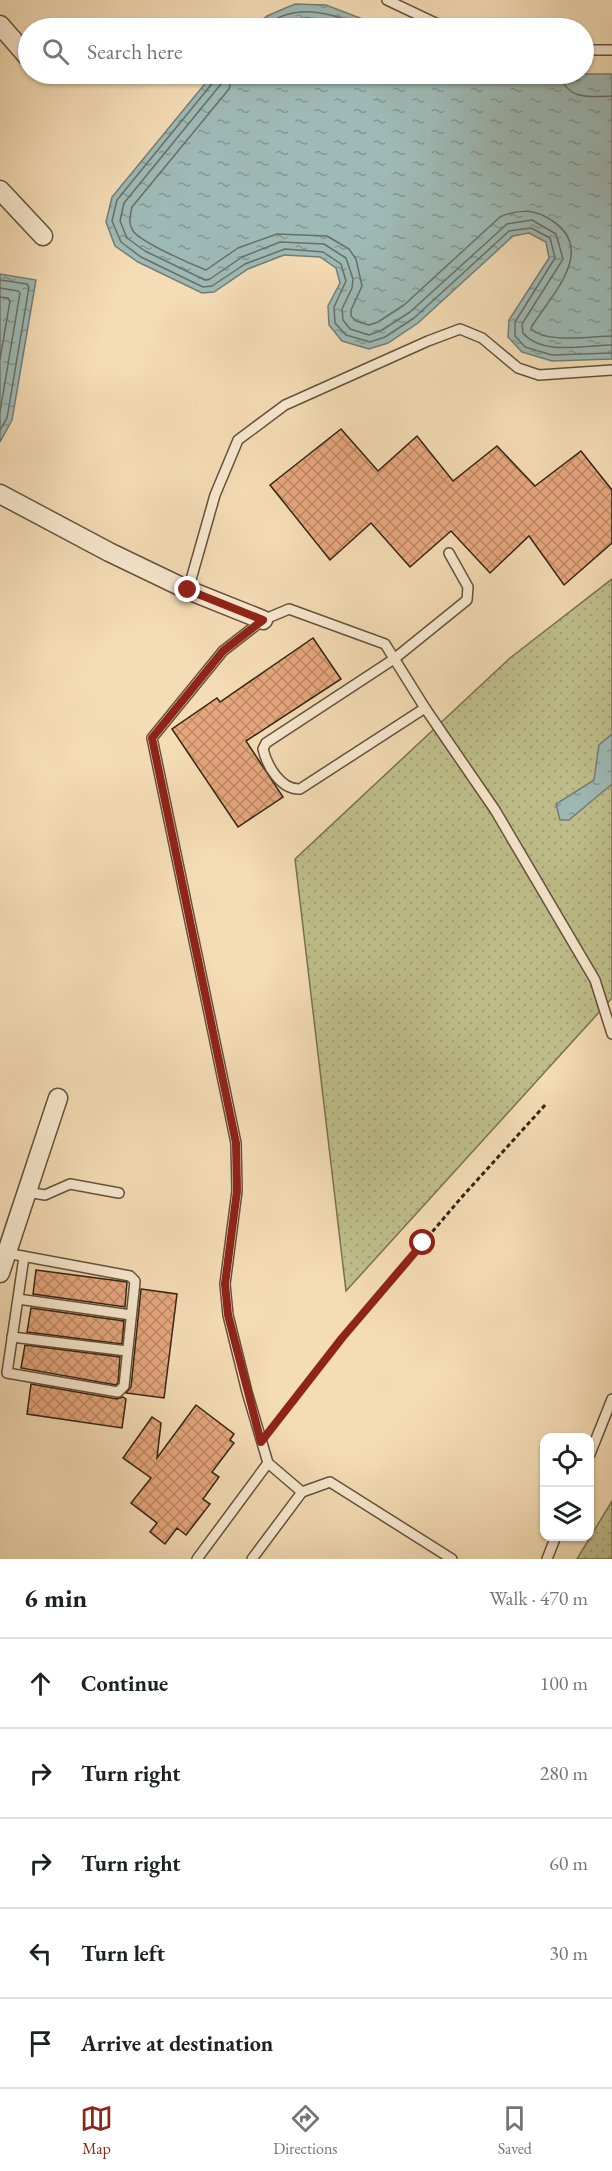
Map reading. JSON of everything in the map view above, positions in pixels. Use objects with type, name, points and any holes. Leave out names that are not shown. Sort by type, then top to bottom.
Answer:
[{"type":"street","points":[[0,25],[18,46]]},
{"type":"street","points":[[0,190],[43,236]]},
{"type":"street","points":[[0,494],[108,552],[188,590],[263,620]]},
{"type":"street","points":[[0,1273],[15,1255],[27,1192],[58,1098]]},
{"type":"lane","points":[[387,0],[425,18]]},
{"type":"lane","points":[[594,50],[612,50]]},
{"type":"lane","points":[[188,590],[215,495],[238,440],[285,405],[460,328],[482,338],[518,368],[539,375],[612,370]]},
{"type":"lane","points":[[425,708],[300,789],[291,790],[283,786],[265,757],[263,749],[266,743],[394,659],[467,600],[468,587],[449,553]]},
{"type":"lane","points":[[302,1492],[268,1463],[228,1315],[225,1284],[237,1191],[236,1143],[152,738],[223,651],[263,620],[289,609],[385,644],[425,708],[495,810],[595,980],[612,1034]]},
{"type":"lane","points":[[27,1192],[45,1195],[70,1184],[119,1193]]},
{"type":"lane","points":[[15,1255],[130,1276],[135,1281],[124,1386],[118,1392],[7,1373],[18,1299],[15,1255]]},
{"type":"lane","points":[[18,1299],[131,1315]]},
{"type":"lane","points":[[12,1337],[128,1351]]},
{"type":"lane","points":[[594,1444],[612,1399]]},
{"type":"lane","points":[[197,1559],[268,1463]]},
{"type":"lane","points":[[252,1559],[302,1492],[330,1482],[452,1559]]},
{"type":"lane","points":[[548,1559],[554,1541]]},
{"type":"path","points":[[261,1442],[342,1338],[461,1198],[546,1104]]},
{"type":"green space","points":[[612,579],[612,998],[346,1291],[295,859],[510,658]]},
{"type":"green space","points":[[612,1501],[612,1559],[577,1559],[588,1541],[594,1541],[594,1531]]},
{"type":"water","points":[[295,4],[326,5],[360,18],[265,18]]},
{"type":"water","points":[[594,74],[612,74],[612,359],[552,361],[522,352],[508,337],[509,320],[549,258],[546,242],[529,233],[513,236],[418,323],[388,343],[369,349],[342,341],[329,325],[328,306],[340,283],[336,268],[320,257],[284,255],[248,269],[214,292],[202,293],[138,262],[115,246],[106,222],[112,197],[205,84],[594,84]]},
{"type":"water","points":[[0,274],[36,280],[12,420],[0,442]]},
{"type":"water","points":[[612,734],[612,784],[569,820],[560,820],[556,804],[594,780],[599,745]]},
{"type":"building","points":[[341,429],[378,471],[417,436],[453,481],[497,446],[535,486],[581,451],[612,490],[612,543],[564,585],[529,536],[490,573],[451,531],[410,567],[371,523],[330,560],[270,485]]},
{"type":"building","points":[[313,638],[341,679],[246,741],[283,797],[238,827],[172,729],[217,698],[220,702]]},
{"type":"building","points":[[36,1270],[127,1282],[125,1307],[33,1294]]},
{"type":"building","points":[[141,1289],[177,1294],[164,1398],[126,1393],[131,1387]]},
{"type":"building","points":[[31,1308],[124,1321],[122,1344],[27,1332]]},
{"type":"building","points":[[25,1345],[120,1357],[118,1383],[116,1385],[21,1368]]},
{"type":"building","points":[[31,1384],[117,1399],[123,1397],[126,1399],[122,1428],[27,1414]]},
{"type":"building","points":[[196,1405],[234,1434],[230,1440],[234,1443],[212,1472],[219,1477],[203,1499],[210,1504],[186,1535],[177,1528],[165,1544],[150,1532],[157,1523],[131,1503],[151,1478],[123,1458],[152,1417],[161,1423],[157,1458]]},
{"type":"route","points":[[188,590],[263,620],[223,651],[152,738],[236,1143],[237,1191],[225,1284],[228,1315],[261,1442],[342,1338],[423,1243]]}]
